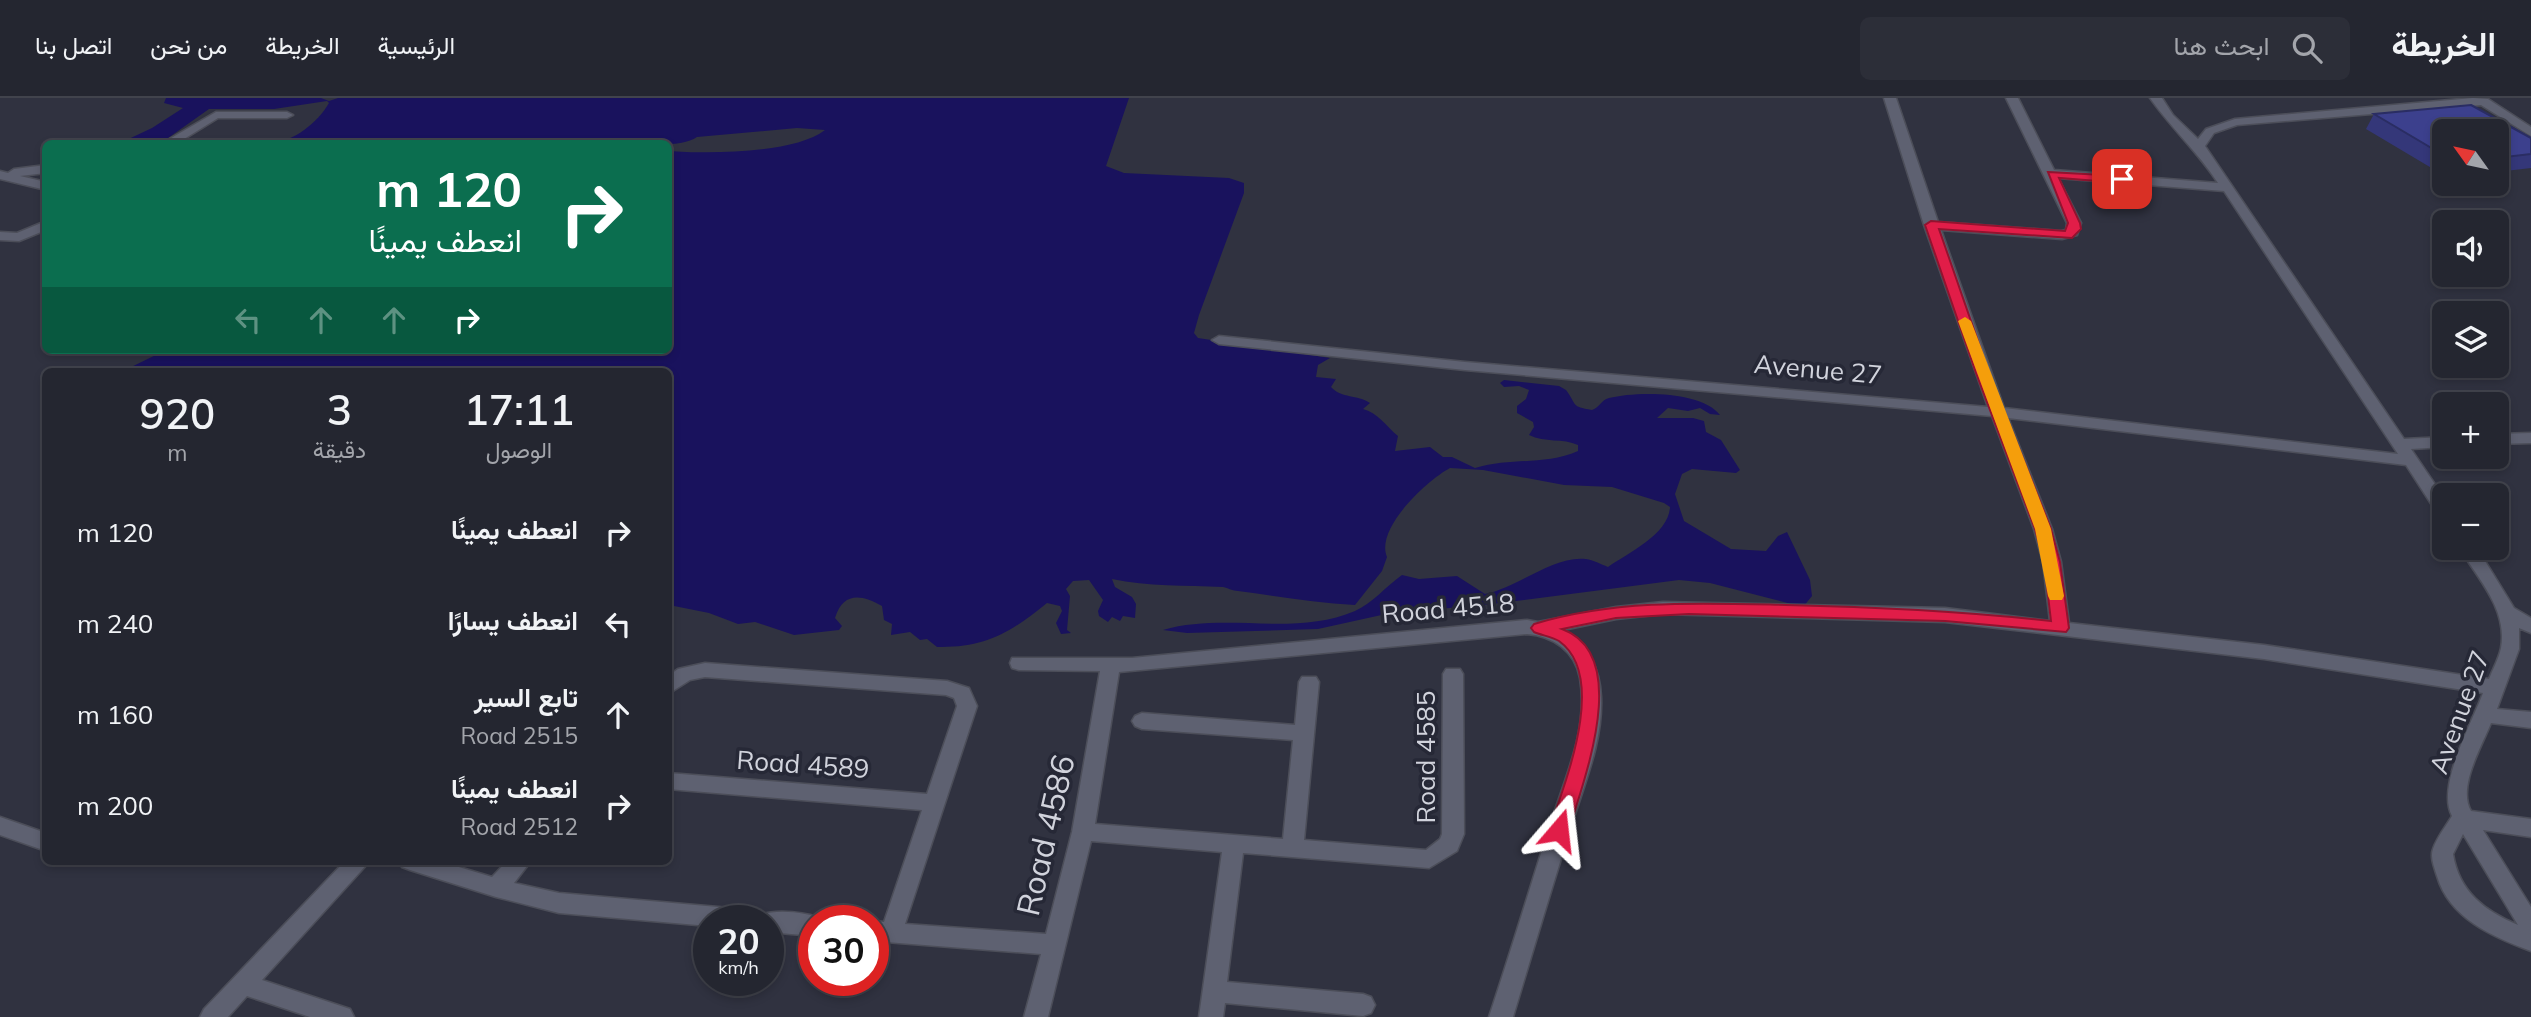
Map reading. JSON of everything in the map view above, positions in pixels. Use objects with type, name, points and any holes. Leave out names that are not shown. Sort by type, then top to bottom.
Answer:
[{"type":"street","points":[[1890,98],[1931,225],[1997,412],[2043,529],[2052,562],[2060,628]]},
{"type":"street","points":[[1931,225],[2068,235],[2075,229],[2052,174],[2012,98]]},
{"type":"street","points":[[2156,98],[2169,117],[2199,145],[2432,492]]},
{"type":"street","points":[[2380,98],[2396,108]]},
{"type":"street","points":[[2199,145],[2210,131],[2228,124],[2481,99],[2531,132]]},
{"type":"street","points":[[174,140],[216,115],[287,115]]},
{"type":"street","points":[[0,175],[42,170]]},
{"type":"street","points":[[2052,174],[2225,187]]},
{"type":"street","points":[[0,175],[42,185]]},
{"type":"street","points":[[0,236],[19,237],[42,227]]},
{"type":"street","name":"Avenue 27","points":[[1219,340],[1465,366],[1997,412],[2412,461]]},
{"type":"street","points":[[2509,439],[2531,438]]},
{"type":"street","points":[[2401,444],[2432,443]]},
{"type":"street","name":"Avenue 27","points":[[2475,560],[2508,613],[2512,632],[2510,649],[2457,786],[2462,818],[2531,927]]},
{"type":"street","points":[[1539,628],[1616,612],[1676,608],[1945,615],[2263,652],[2494,687]]},
{"type":"street","points":[[2508,613],[2531,626]]},
{"type":"street","name":"Road 4518","points":[[1019,663],[1110,666],[1539,628],[1565,637],[1580,655],[1589,675],[1592,705],[1581,757],[1501,1017]]},
{"type":"street","name":"Road 4586","points":[[1036,1017],[1052,945],[1083,832],[1110,666]]},
{"type":"street","points":[[672,684],[685,674],[705,670],[956,689],[966,699],[967,706],[933,803],[889,914]]},
{"type":"street","name":"Road 4585","points":[[1083,832],[1429,859],[1449,845],[1454,817],[1453,674]]},
{"type":"street","points":[[1293,849],[1309,682]]},
{"type":"street","points":[[2484,715],[2531,720]]},
{"type":"street","points":[[1142,721],[1304,733]]},
{"type":"street","name":"Road 4589","points":[[672,781],[933,803]]},
{"type":"street","points":[[2531,828],[2462,818],[2442,852],[2446,876],[2454,891],[2485,920],[2531,941]]},
{"type":"street","points":[[0,826],[42,841]]},
{"type":"street","points":[[1210,1017],[1234,844]]},
{"type":"street","points":[[212,1017],[355,865]]},
{"type":"street","points":[[423,865],[496,888],[559,903],[693,915]]},
{"type":"street","points":[[496,888],[516,865]]},
{"type":"street","points":[[889,933],[1052,945]]},
{"type":"street","points":[[244,984],[342,1017]]},
{"type":"street","points":[[1214,991],[1363,1005]]},
{"type":"shaded area","points":[[166,98],[321,98],[329,101],[338,98],[1129,98],[1106,166],[1124,173],[1229,178],[1244,183],[1244,193],[1199,315],[1194,333],[1198,338],[1330,358],[1318,365],[1316,377],[1336,379],[1331,387],[1335,391],[1370,403],[1363,409],[1377,416],[1398,436],[1395,451],[1430,447],[1443,457],[1452,457],[1475,468],[1553,458],[1578,451],[1578,445],[1572,443],[1529,435],[1534,427],[1533,422],[1517,413],[1517,406],[1526,399],[1529,390],[1519,386],[1504,387],[1500,383],[1504,380],[1559,386],[1566,390],[1577,406],[1592,410],[1606,399],[1636,394],[1668,395],[1699,401],[1720,415],[1710,414],[1700,408],[1688,411],[1668,408],[1657,418],[1693,418],[1704,421],[1706,432],[1721,440],[1740,470],[1736,473],[1692,469],[1682,474],[1675,494],[1684,521],[1731,549],[1766,551],[1778,536],[1787,532],[1810,580],[1812,596],[1803,607],[1710,583],[1679,580],[1492,604],[1386,614],[1318,629],[1187,633],[1163,630],[1211,623],[1284,624],[1332,619],[1362,608],[1402,575],[1419,579],[1457,576],[1485,594],[1574,559],[1589,560],[1608,567],[1655,534],[1668,517],[1670,507],[1664,503],[1612,487],[1564,485],[1483,470],[1450,468],[1416,494],[1395,520],[1388,533],[1385,546],[1387,557],[1382,571],[1355,605],[1236,591],[1223,587],[1153,585],[1112,579],[1115,587],[1132,597],[1136,604],[1135,618],[1123,616],[1120,621],[1112,617],[1108,622],[1099,616],[1098,611],[1103,600],[1089,580],[1073,581],[1066,589],[1070,596],[1067,630],[1071,633],[1061,634],[1056,623],[1062,611],[1060,606],[1047,603],[997,636],[954,647],[937,647],[927,639],[920,640],[910,632],[891,635],[892,624],[884,620],[882,606],[867,599],[854,598],[843,603],[835,618],[842,626],[839,630],[794,635],[755,622],[738,624],[709,613],[672,606],[672,368],[129,368],[158,354],[672,354],[672,151],[727,152],[772,148],[811,138],[825,130],[797,128],[697,137],[672,144],[672,140],[285,140],[312,124],[329,103],[327,101],[274,109],[209,109],[165,140],[126,140],[152,128],[183,108],[164,103]]},
{"type":"building","points":[[2471,105],[2496,119],[2432,119],[2432,148],[2374,114]]},
{"type":"building","points":[[2510,126],[2531,138],[2531,154],[2510,156]]},
{"type":"slow traffic","points":[[1965,321],[2043,529],[2052,562],[2056,596]]},
{"type":"route","points":[[1559,830],[1581,757],[1592,705],[1589,675],[1580,655],[1565,637],[1539,628],[1616,612],[1664,608],[1945,615],[2060,628],[2052,562],[2043,529],[1997,412],[1931,225],[2068,235],[2075,229],[2074,223],[2052,174],[2122,179]]}]
